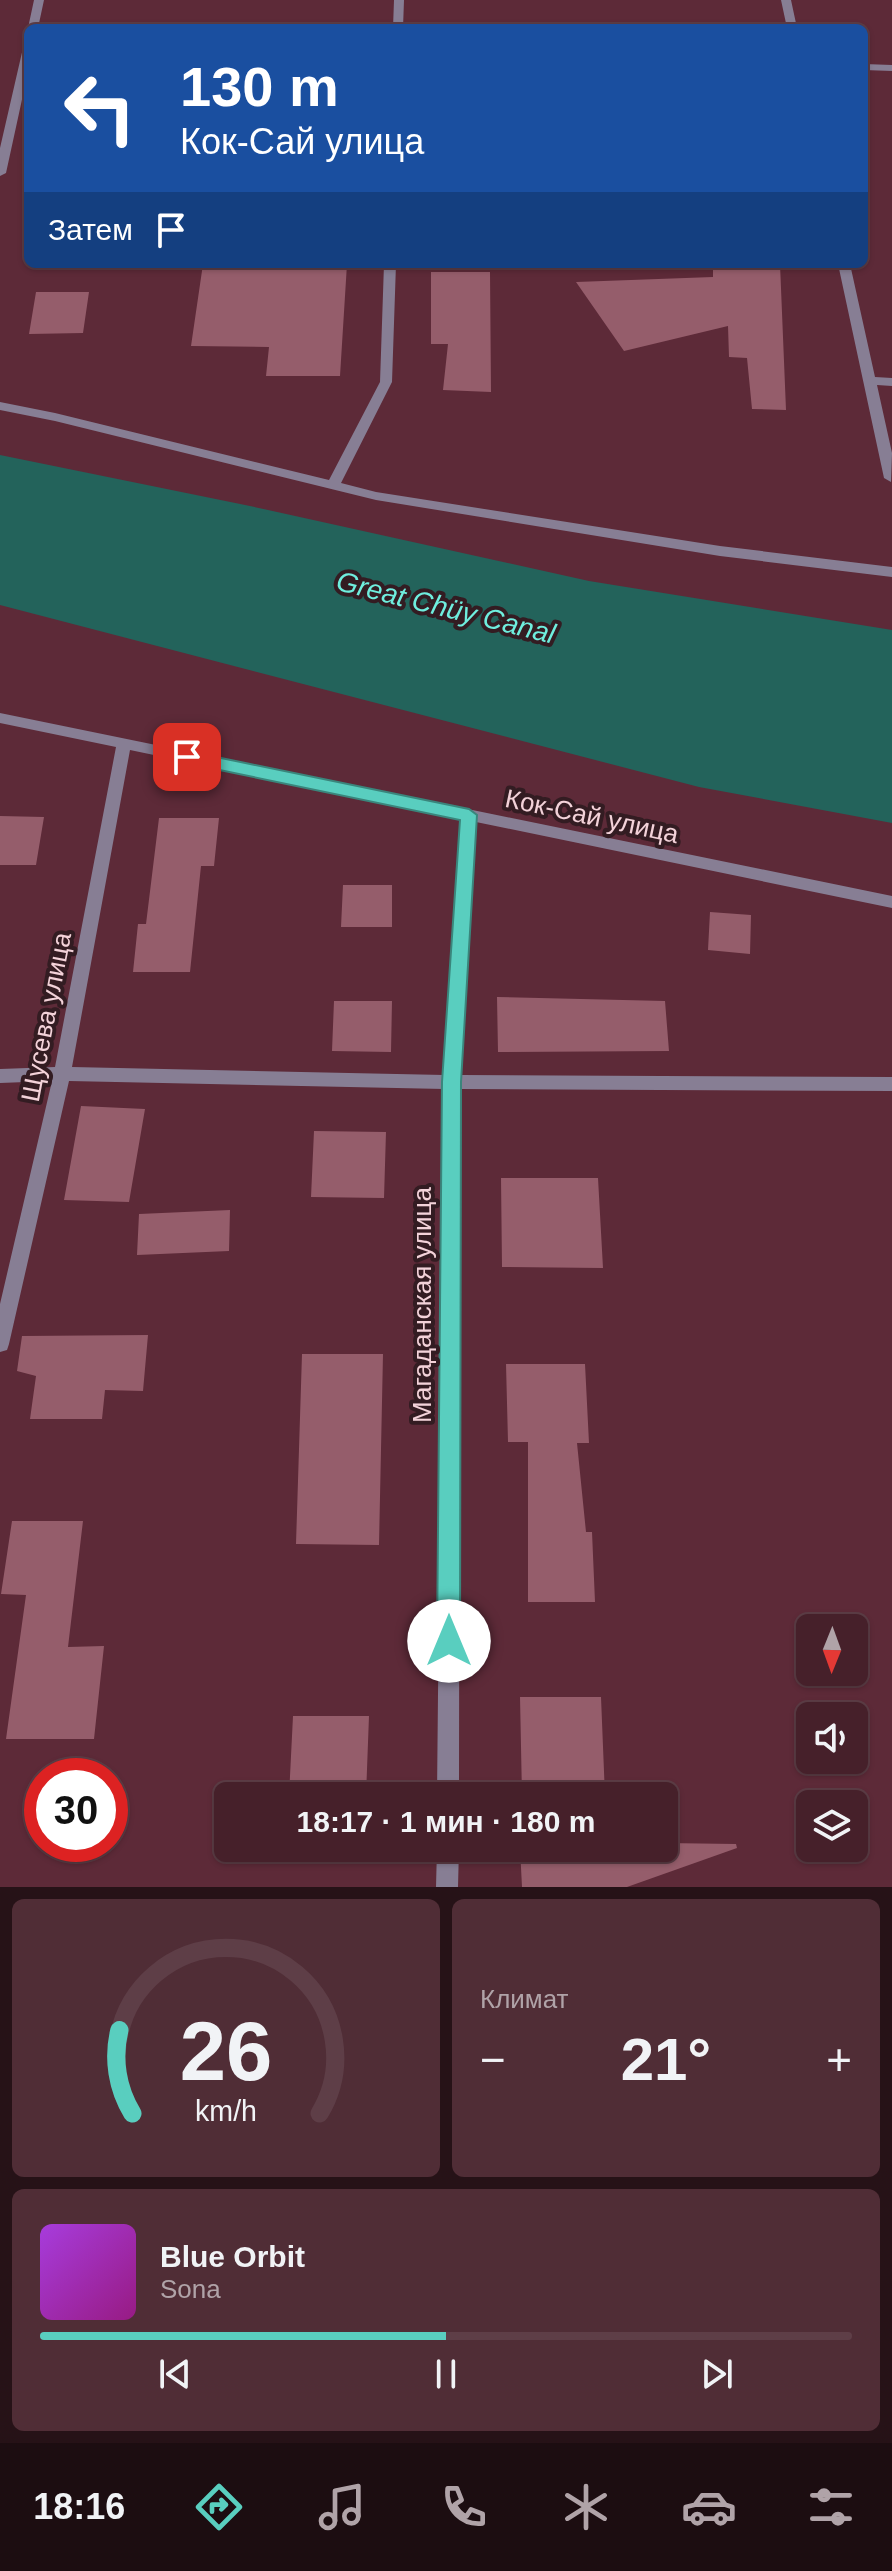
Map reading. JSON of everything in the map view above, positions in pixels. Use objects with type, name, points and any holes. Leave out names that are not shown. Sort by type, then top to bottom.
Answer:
[{"type":"street","points":[[34,24],[39,0]]},
{"type":"street","points":[[398,24],[399,0]]},
{"type":"street","points":[[786,0],[791,24]]},
{"type":"street","points":[[0,173],[24,66]]},
{"type":"street","points":[[868,67],[892,68]]},
{"type":"street","points":[[333,486],[386,382],[390,268]]},
{"type":"street","points":[[845,268],[891,478]]},
{"type":"street","points":[[870,381],[892,382]]},
{"type":"street","points":[[0,406],[376,496],[689,546],[892,572]]},
{"type":"street","name":"Кок-Сай улица","points":[[0,718],[892,902]]},
{"type":"street","name":"Щусева улица","points":[[0,1344],[62,1074],[124,745]]},
{"type":"street","name":"Магаданская улица","points":[[448,1782],[452,1082],[469,815]]},
{"type":"street","points":[[0,1076],[62,1074],[452,1082],[892,1084]]},
{"type":"street","points":[[447,1887],[448,1862]]},
{"type":"water","name":"Great Chüy Canal","points":[[0,455],[250,506],[589,581],[892,630],[892,823],[699,787],[0,605]]},
{"type":"building","points":[[202,268],[347,268],[340,376],[266,376],[269,347],[191,346]]},
{"type":"building","points":[[713,268],[780,268],[786,410],[752,409],[747,358],[729,357],[728,326],[624,351],[576,282],[713,277]]},
{"type":"building","points":[[431,272],[490,272],[491,392],[443,390],[448,344],[431,344]]},
{"type":"building","points":[[36,292],[89,292],[83,333],[29,334]]},
{"type":"building","points":[[0,816],[44,817],[36,865],[0,865]]},
{"type":"building","points":[[159,818],[219,818],[214,866],[201,866],[190,972],[133,972],[138,924],[146,924]]},
{"type":"building","points":[[343,885],[392,885],[392,927],[341,927]]},
{"type":"building","points":[[710,912],[751,915],[750,954],[708,950]]},
{"type":"building","points":[[497,997],[665,1001],[669,1051],[498,1052]]},
{"type":"building","points":[[334,1001],[392,1001],[391,1052],[332,1051]]},
{"type":"building","points":[[81,1106],[145,1109],[129,1202],[64,1200]]},
{"type":"building","points":[[314,1131],[386,1132],[384,1198],[311,1197]]},
{"type":"building","points":[[501,1178],[598,1178],[603,1268],[502,1267]]},
{"type":"building","points":[[230,1210],[229,1251],[137,1255],[139,1214]]},
{"type":"building","points":[[148,1335],[143,1391],[105,1390],[102,1419],[30,1419],[36,1376],[17,1371],[22,1336]]},
{"type":"building","points":[[302,1354],[383,1354],[379,1545],[296,1544]]},
{"type":"building","points":[[506,1364],[585,1364],[589,1443],[577,1443],[586,1532],[592,1532],[595,1602],[528,1602],[528,1442],[508,1442]]},
{"type":"building","points":[[12,1521],[83,1521],[68,1647],[104,1646],[94,1739],[6,1739],[26,1595],[1,1594]]},
{"type":"building","points":[[520,1697],[601,1697],[604,1782],[522,1782]]},
{"type":"building","points":[[293,1716],[369,1716],[367,1782],[290,1782]]},
{"type":"building","points":[[678,1843],[736,1844],[737,1848],[627,1887],[522,1887],[521,1862],[678,1862]]},
{"type":"route","points":[[187,757],[469,815],[452,1082],[449,1641]]}]
